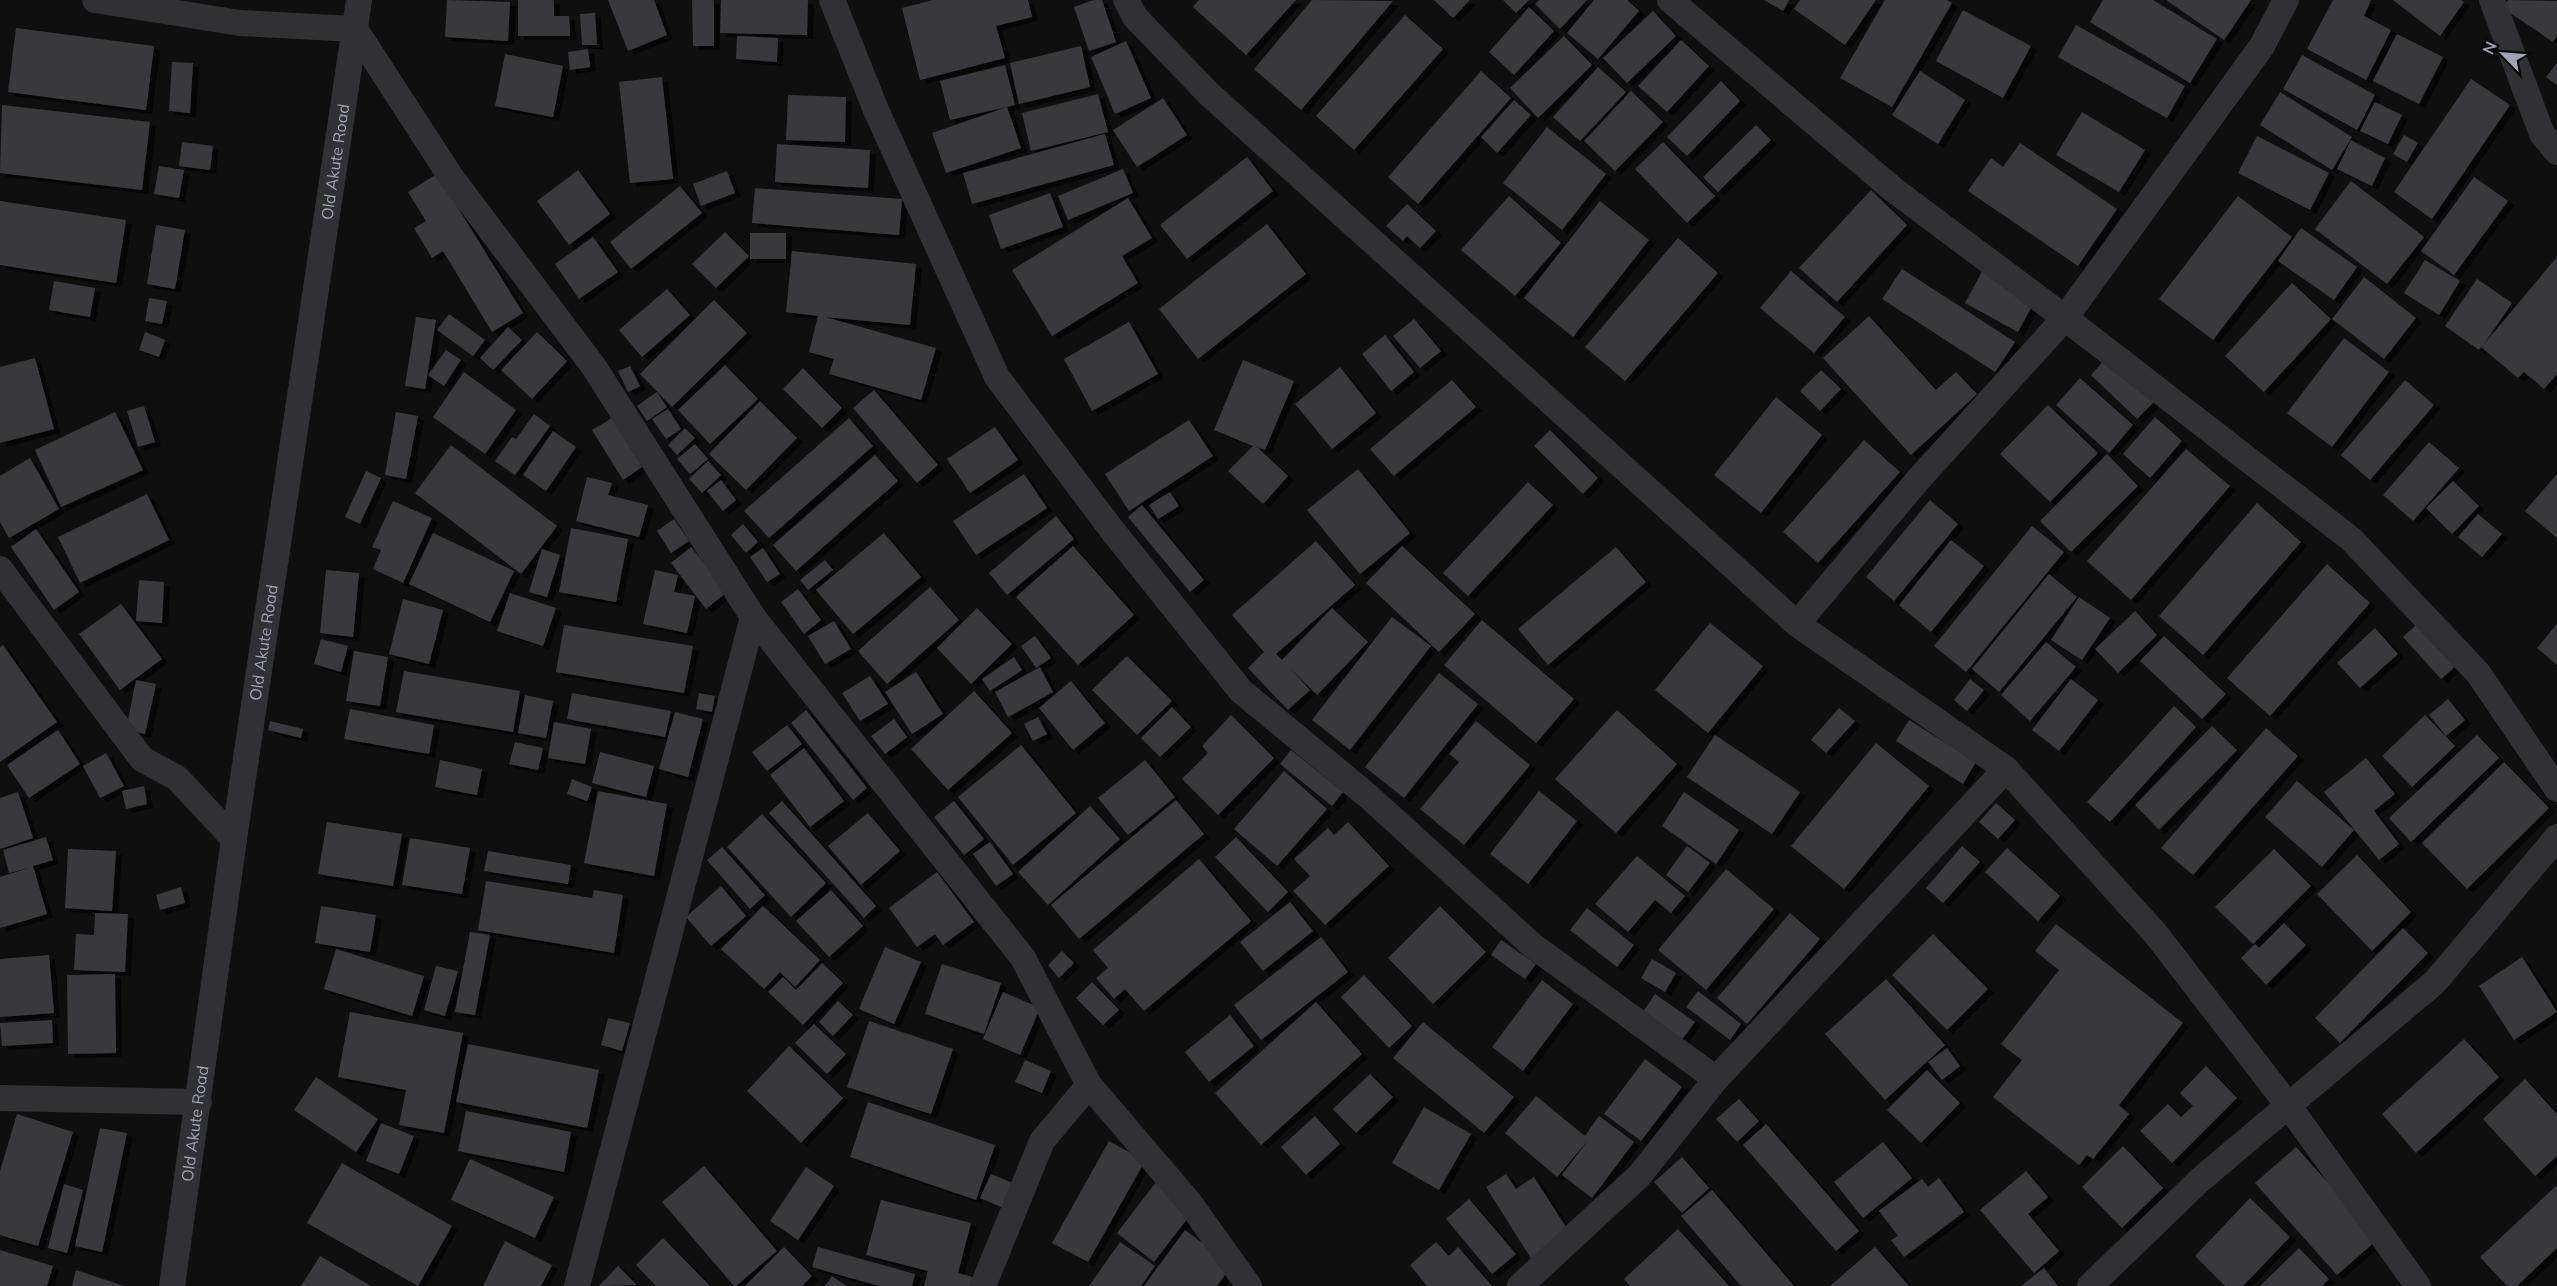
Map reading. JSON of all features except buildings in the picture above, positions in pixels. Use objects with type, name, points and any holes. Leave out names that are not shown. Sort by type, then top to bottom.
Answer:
[{"type":"street","points":[[95,0],[240,23],[355,29],[451,177],[594,367],[753,617],[1023,958],[1089,1085],[1189,1202],[1249,1286]]},
{"type":"street","name":"Old Akute Road","points":[[172,1286],[234,839],[360,0]]},
{"type":"street","points":[[832,0],[876,110],[997,377],[1112,530],[1241,691],[1368,796],[1532,945],[1716,1079]]},
{"type":"street","points":[[1126,0],[1135,17],[1209,94],[1797,624],[2006,769],[2155,933],[2288,1105],[2418,1286]]},
{"type":"street","points":[[1670,0],[1893,190],[2065,318],[2351,539],[2478,673],[2557,789]]},
{"type":"street","points":[[1797,624],[1917,481],[2065,318],[2159,185],[2262,46],[2286,0]]},
{"type":"street","points":[[2492,0],[2542,134],[2557,152]]},
{"type":"street","points":[[0,569],[142,759],[177,778],[234,839]]},
{"type":"street","points":[[578,1286],[753,617]]},
{"type":"street","points":[[1520,1286],[1639,1176],[1716,1079],[2006,769]]},
{"type":"street","points":[[2090,1286],[2200,1180],[2435,982],[2557,837]]},
{"type":"street","points":[[983,1286],[1042,1141],[1089,1085]]},
{"type":"street","points":[[0,1098],[198,1101]]}]
